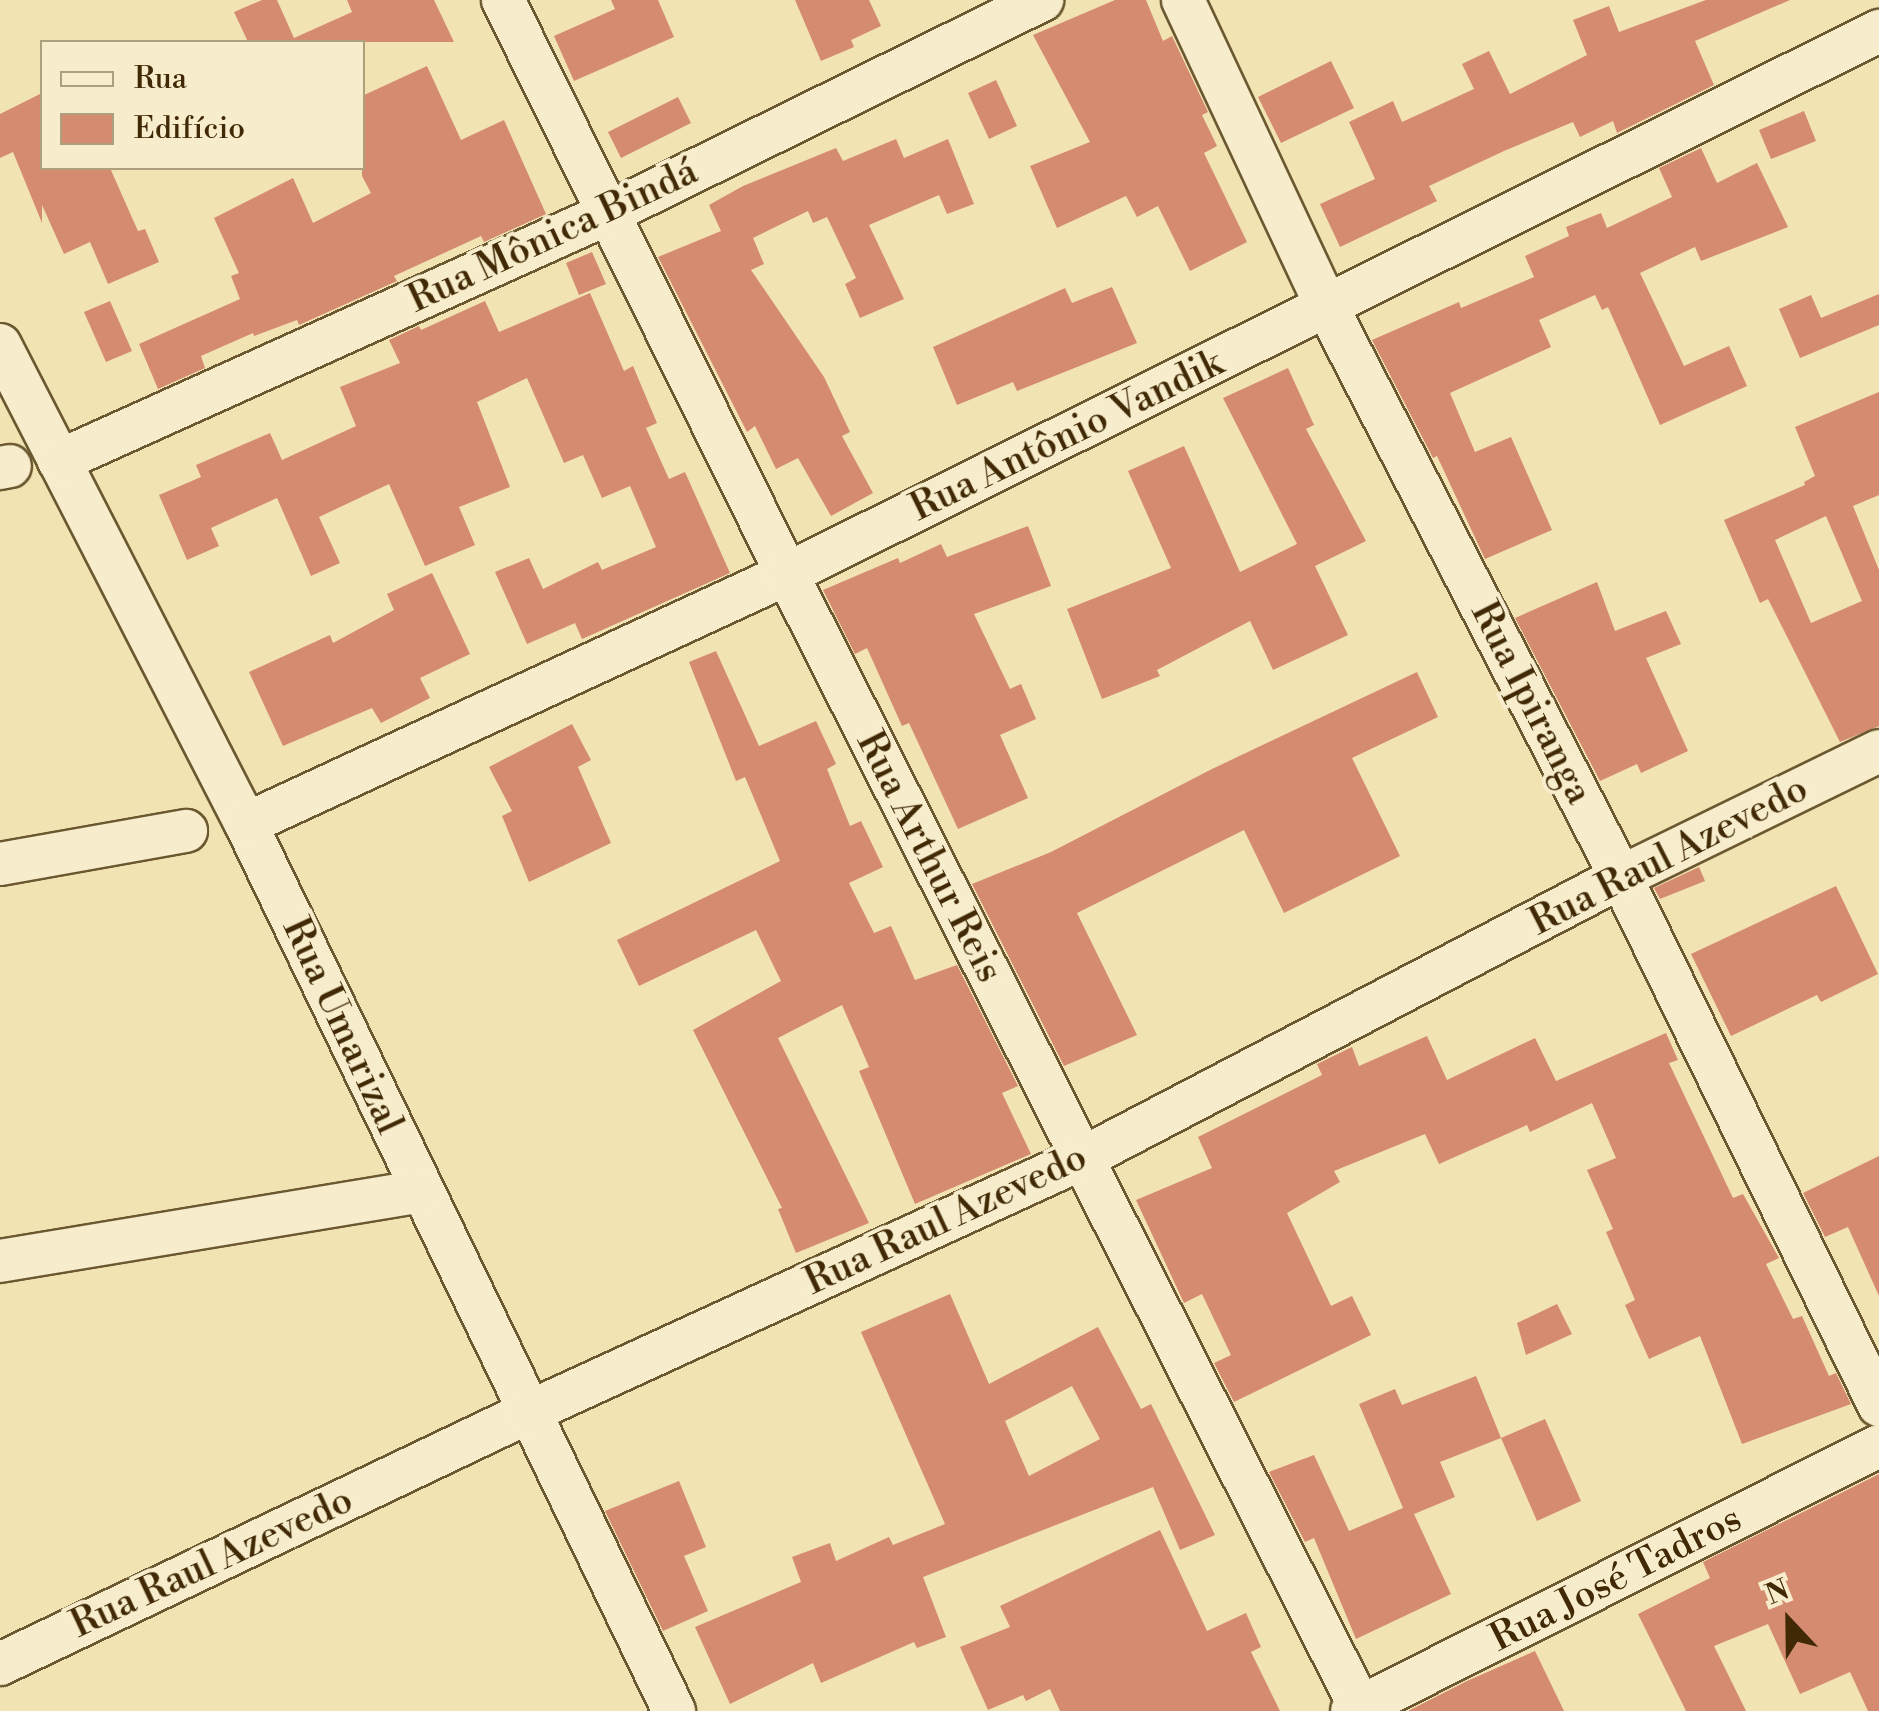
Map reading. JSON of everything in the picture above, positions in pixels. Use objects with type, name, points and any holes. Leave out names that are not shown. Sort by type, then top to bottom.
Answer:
[{"type":"street","name":"Rua Arthur Reis","points":[[503,0],[1358,1710]]},
{"type":"street","name":"Rua Mônica Bindá","points":[[59,461],[609,213],[1042,0]]},
{"type":"street","name":"Rua Ipiranga","points":[[1182,0],[1327,307],[1620,878],[1879,1406]]},
{"type":"street","points":[[1872,0],[1879,14]]},
{"type":"street","name":"Rua Antônio Vandik","points":[[246,824],[787,574],[1879,30]]},
{"type":"street","name":"Rua Umarizal","points":[[0,344],[246,824],[420,1192],[674,1711]]},
{"type":"street","name":"Rua Raul Azevedo","points":[[0,1664],[527,1413],[1081,1159],[1620,878],[1879,751]]},
{"type":"street","points":[[0,864],[186,831]]},
{"type":"street","points":[[0,1261],[420,1192]]},
{"type":"street","name":"Rua José Tadros","points":[[1358,1710],[1879,1446]]},
{"type":"building","points":[[262,0],[277,0],[294,38],[352,12],[347,0],[434,0],[454,42],[247,40],[234,12]]},
{"type":"building","points":[[611,0],[658,0],[674,37],[574,81],[554,36],[615,9]]},
{"type":"building","points":[[795,0],[869,0],[881,26],[851,40],[854,47],[821,61]]},
{"type":"building","points":[[1115,0],[1146,0],[1163,41],[1172,36],[1208,112],[1202,115],[1217,146],[1204,153],[1247,242],[1190,271],[1158,206],[1137,217],[1126,196],[1057,228],[1030,166],[1090,142],[1033,35]]},
{"type":"building","points":[[1706,0],[1790,0],[1695,41],[1714,85],[1617,133],[1613,121],[1580,137],[1573,122],[1504,151],[1429,186],[1437,201],[1340,247],[1320,204],[1375,179],[1349,122],[1393,101],[1402,122],[1474,89],[1462,64],[1489,51],[1510,94],[1587,55],[1573,20],[1609,6],[1619,32]]},
{"type":"building","points":[[1331,61],[1354,108],[1281,143],[1258,97]]},
{"type":"building","points":[[427,66],[461,140],[504,120],[546,214],[484,242],[481,236],[394,276],[397,281],[299,325],[297,320],[254,336],[253,333],[201,356],[205,368],[158,389],[139,344],[240,299],[231,276],[239,273],[214,218],[293,178],[313,223],[371,193],[362,176],[365,95]]},
{"type":"building","points":[[996,80],[1017,126],[989,139],[968,93]]},
{"type":"building","points":[[40,94],[40,170],[111,170],[138,231],[145,229],[159,262],[108,284],[90,242],[64,254],[42,205],[42,223],[13,152],[0,158],[0,114]]},
{"type":"building","points":[[678,97],[691,123],[621,158],[608,132]]},
{"type":"building","points":[[1804,111],[1816,141],[1771,159],[1759,130]]},
{"type":"building","points":[[896,139],[904,158],[948,139],[974,204],[947,214],[939,195],[869,225],[904,299],[860,318],[845,284],[856,278],[827,217],[813,223],[808,211],[753,238],[764,264],[751,270],[824,377],[850,432],[842,436],[873,493],[831,516],[798,458],[776,469],[755,426],[747,432],[658,257],[721,231],[709,205],[743,186],[836,148],[843,161]]},
{"type":"building","points":[[1701,148],[1717,183],[1757,163],[1788,227],[1701,261],[1695,247],[1640,273],[1684,366],[1729,346],[1747,386],[1660,425],[1608,307],[1602,310],[1595,295],[1539,320],[1551,347],[1450,393],[1475,452],[1511,437],[1552,530],[1485,559],[1437,456],[1433,458],[1372,340],[1459,302],[1461,308],[1534,277],[1525,256],[1569,236],[1566,227],[1601,213],[1607,228],[1672,197],[1659,168]]},
{"type":"building","points":[[592,252],[606,284],[579,295],[566,263]]},
{"type":"building","points":[[1112,287],[1137,343],[1017,391],[1013,382],[957,405],[933,347],[1065,288],[1072,303]]},
{"type":"building","points":[[590,293],[624,371],[633,366],[657,423],[646,428],[669,479],[685,472],[730,573],[582,639],[575,623],[527,644],[495,572],[529,558],[543,589],[598,562],[602,570],[656,547],[630,486],[602,498],[583,455],[564,463],[527,378],[477,402],[510,487],[459,507],[475,545],[425,566],[389,484],[319,517],[340,563],[311,576],[277,498],[211,528],[219,546],[187,560],[159,495],[201,477],[196,465],[270,433],[282,460],[356,426],[340,387],[400,363],[389,340],[419,326],[421,330],[485,301],[499,332]]},
{"type":"building","points":[[1879,294],[1879,325],[1800,358],[1779,309],[1811,295],[1821,318]]},
{"type":"building","points":[[110,301],[132,351],[106,362],[84,312]]},
{"type":"building","points":[[1288,368],[1314,425],[1306,429],[1366,541],[1315,566],[1348,635],[1273,670],[1250,621],[1157,670],[1160,676],[1102,699],[1067,609],[1171,568],[1128,471],[1184,446],[1240,572],[1297,544],[1223,398]]},
{"type":"building","points":[[1879,392],[1879,495],[1853,506],[1879,570],[1879,726],[1840,742],[1768,599],[1760,603],[1724,520],[1805,485],[1815,476],[1795,427]],"holes":[[[1826,516],[1862,601],[1811,623],[1775,540]]]},
{"type":"building","points":[[1028,526],[1051,586],[974,614],[1010,689],[1021,684],[1036,719],[1000,735],[1028,798],[958,829],[909,723],[902,726],[867,648],[855,654],[823,590],[941,544],[947,557]]},
{"type":"building","points":[[432,573],[470,654],[420,678],[430,698],[381,723],[372,708],[283,746],[249,672],[330,635],[333,643],[394,610],[387,594]]},
{"type":"building","points":[[1597,582],[1615,631],[1666,611],[1681,644],[1646,658],[1688,751],[1641,773],[1637,764],[1600,781],[1515,618]]},
{"type":"building","points":[[716,651],[759,746],[816,721],[836,764],[827,769],[850,826],[861,821],[883,867],[849,883],[874,933],[891,926],[915,980],[957,965],[1018,1086],[1002,1093],[1031,1154],[915,1204],[859,1071],[869,1067],[842,1005],[778,1038],[869,1223],[796,1253],[778,1209],[782,1208],[693,1030],[781,981],[756,930],[639,986],[617,940],[780,861],[745,777],[736,781],[689,662]]},
{"type":"building","points":[[1417,672],[1438,717],[1352,758],[1400,856],[1284,913],[1244,830],[1077,913],[1137,1035],[1064,1066],[972,884],[1051,852],[1212,769]]},
{"type":"building","points":[[572,724],[591,760],[578,767],[611,843],[529,882],[502,816],[512,811],[489,767]]},
{"type":"building","points":[[1699,867],[1705,881],[1660,899],[1654,888]]},
{"type":"building","points":[[1836,886],[1878,974],[1821,1002],[1817,995],[1731,1036],[1691,954]]},
{"type":"building","points":[[1666,1033],[1678,1060],[1669,1063],[1733,1198],[1743,1194],[1779,1258],[1766,1264],[1793,1319],[1802,1316],[1829,1376],[1836,1373],[1851,1404],[1742,1444],[1700,1336],[1649,1359],[1625,1305],[1635,1300],[1606,1232],[1613,1229],[1587,1170],[1616,1158],[1592,1103],[1530,1132],[1527,1125],[1439,1164],[1425,1134],[1334,1171],[1340,1182],[1287,1213],[1331,1306],[1352,1296],[1371,1335],[1234,1402],[1214,1363],[1231,1355],[1202,1294],[1184,1303],[1136,1200],[1212,1168],[1198,1137],[1322,1075],[1317,1064],[1352,1047],[1359,1066],[1427,1036],[1447,1080],[1535,1038],[1556,1081]]},
{"type":"building","points":[[1879,1156],[1879,1296],[1848,1227],[1825,1237],[1803,1193]]},
{"type":"building","points":[[950,1294],[989,1384],[1098,1327],[1141,1409],[1151,1404],[1215,1535],[1180,1550],[1153,1487],[923,1577],[946,1637],[917,1648],[914,1642],[821,1683],[813,1663],[730,1704],[695,1627],[801,1582],[792,1557],[830,1543],[836,1561],[889,1537],[893,1545],[945,1524],[861,1332]],"holes":[[[1072,1386],[1100,1439],[1029,1476],[1005,1421]]]},
{"type":"building","points":[[1557,1304],[1572,1334],[1526,1355],[1517,1323]]},
{"type":"building","points":[[1476,1376],[1501,1438],[1440,1462],[1455,1497],[1414,1514],[1451,1594],[1356,1639],[1314,1538],[1305,1542],[1269,1472],[1314,1455],[1349,1531],[1403,1508],[1359,1404],[1395,1389],[1402,1405]]},
{"type":"building","points":[[1545,1419],[1581,1501],[1537,1521],[1501,1438]]},
{"type":"building","points":[[1879,1474],[1879,1711],[1868,1711],[1850,1672],[1800,1694],[1768,1624],[1714,1646],[1746,1711],[1686,1711],[1638,1614],[1710,1578],[1703,1562]]},
{"type":"building","points":[[679,1481],[706,1547],[684,1556],[708,1611],[663,1631],[605,1511]]},
{"type":"building","points":[[1160,1530],[1207,1631],[1246,1613],[1261,1647],[1251,1652],[1280,1711],[1060,1711],[1050,1689],[1026,1701],[1023,1695],[988,1710],[960,1647],[1010,1627],[1000,1606]]},
{"type":"building","points":[[1535,1651],[1564,1711],[1408,1711],[1467,1681]]}]
